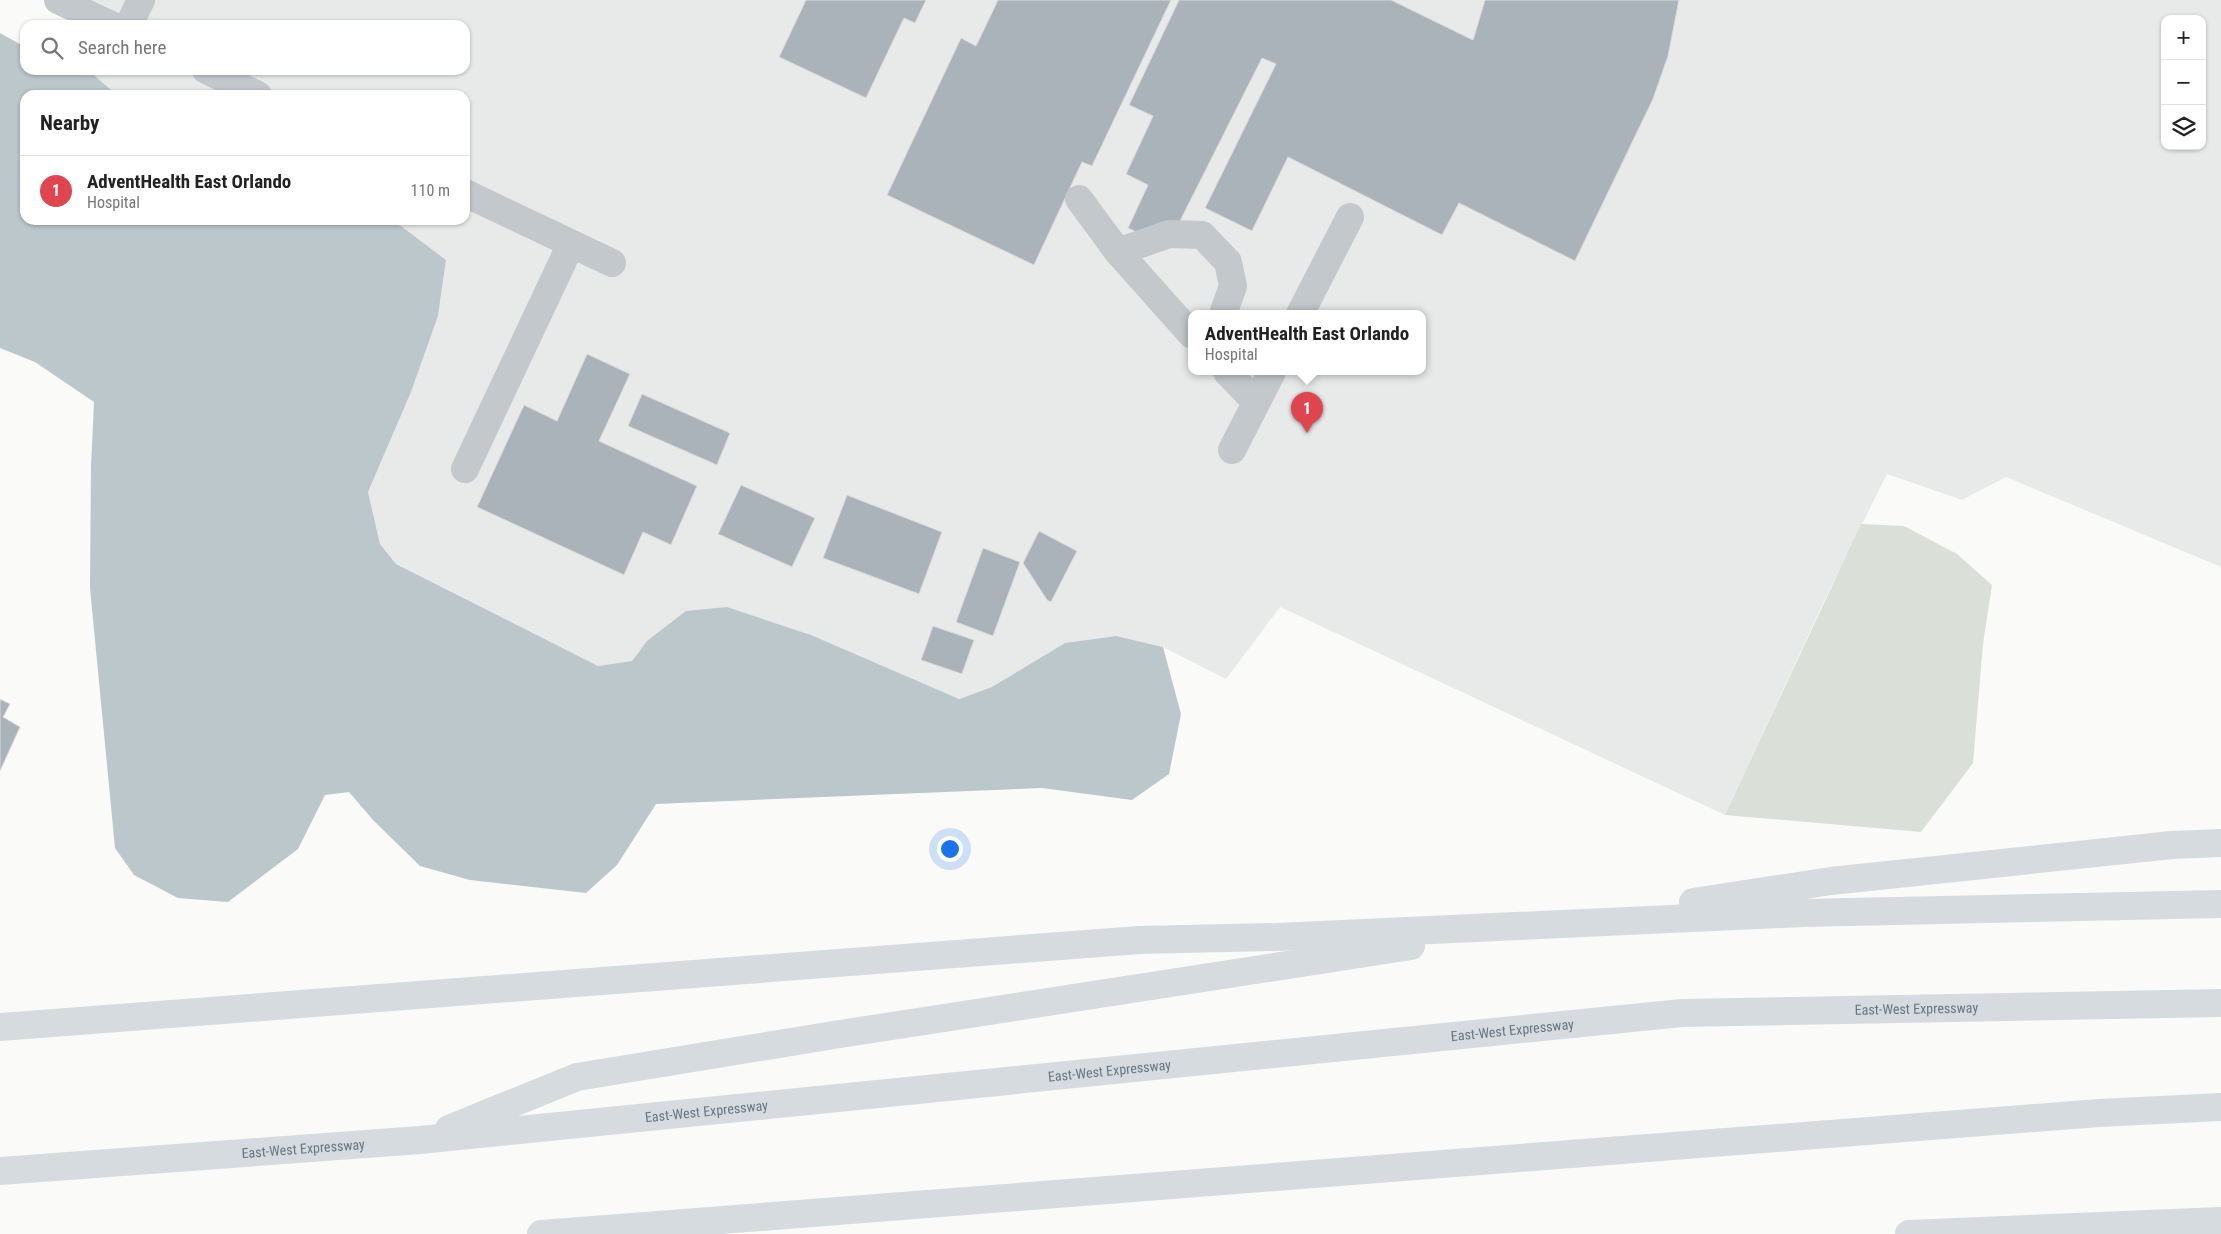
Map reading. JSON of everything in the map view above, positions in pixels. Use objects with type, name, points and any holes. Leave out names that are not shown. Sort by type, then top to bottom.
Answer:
[{"type":"highway","points":[[420,1140],[577,1077],[869,1029],[1830,881],[2172,845],[2221,843]]},
{"type":"highway","points":[[0,1027],[1139,940],[1277,937],[1793,913],[2221,904]]},
{"type":"highway","name":"East-West Expressway","points":[[0,1171],[420,1140],[1682,1013],[2221,1003]]},
{"type":"highway","points":[[541,1234],[2099,1113],[2221,1107]]},
{"type":"highway","points":[[1909,1234],[2221,1221]]},
{"type":"lane","points":[[58,0],[100,20]]},
{"type":"lane","points":[[131,20],[141,0]]},
{"type":"lane","points":[[216,75],[248,90]]},
{"type":"lane","points":[[470,196],[612,263]]},
{"type":"lane","points":[[1078,199],[1118,252],[1188,331]]},
{"type":"lane","points":[[1302,310],[1350,216]]},
{"type":"lane","points":[[1118,252],[1169,234],[1202,235],[1228,262],[1233,286],[1224,310]]},
{"type":"lane","points":[[465,469],[571,244]]},
{"type":"lane","points":[[1230,375],[1256,402]]},
{"type":"lane","points":[[1232,450],[1270,375]]},
{"type":"shaded area","points":[[88,0],[2221,0],[2221,567],[2006,477],[1962,500],[1887,474],[1825,599],[1725,815],[1280,607],[1226,679],[1163,647],[1116,636],[1065,643],[992,687],[958,699],[811,635],[727,607],[647,641],[632,661],[598,666],[396,564],[380,544],[368,492],[411,392],[438,316],[446,260],[398,225],[470,225],[470,90],[111,90],[94,75],[470,75],[470,20],[78,20]]},
{"type":"shaded area","points":[[0,33],[20,44],[20,75],[94,75],[111,90],[20,90],[20,225],[398,225],[446,260],[438,316],[411,392],[368,492],[380,544],[396,564],[598,666],[632,661],[647,641],[686,611],[727,607],[811,635],[959,699],[992,687],[1065,643],[1116,636],[1163,647],[1181,714],[1169,774],[1132,800],[1042,788],[656,804],[617,865],[586,893],[470,880],[420,866],[373,820],[349,792],[325,795],[298,849],[228,902],[178,898],[134,875],[115,848],[90,588],[91,467],[94,402],[35,362],[0,348]]},
{"type":"shaded area","points":[[1861,524],[1904,526],[1957,554],[1992,585],[1983,644],[1973,763],[1921,832],[1725,815]]},
{"type":"building","points":[[806,0],[926,0],[915,23],[904,18],[866,98],[779,57]]},
{"type":"building","points":[[998,0],[1171,0],[1092,166],[1082,162],[1034,265],[887,195],[961,38],[976,46]]},
{"type":"building","points":[[1179,0],[1391,0],[1473,40],[1485,0],[1679,0],[1668,56],[1653,99],[1575,261],[1459,203],[1442,235],[1288,157],[1252,231],[1205,208],[1276,64],[1262,58],[1180,221],[1141,234],[1128,228],[1148,185],[1126,174],[1153,116],[1129,105]]},
{"type":"building","points":[[587,354],[630,374],[599,441],[697,486],[671,545],[643,532],[624,575],[477,507],[524,405],[557,421]]},
{"type":"building","points":[[642,394],[730,433],[717,465],[628,426]]},
{"type":"building","points":[[741,485],[815,518],[792,567],[718,534]]},
{"type":"building","points":[[847,495],[942,532],[919,594],[823,558]]},
{"type":"building","points":[[1039,531],[1077,551],[1051,602],[1047,600],[1023,563]]},
{"type":"building","points":[[983,548],[1020,562],[993,636],[956,622]]},
{"type":"building","points":[[933,626],[974,640],[962,674],[921,660]]},
{"type":"building","points":[[0,699],[10,704],[3,717],[20,727],[0,771]]},
{"type":"place","name":"AdventHealth East Orlando","points":[[1307,433]]}]
